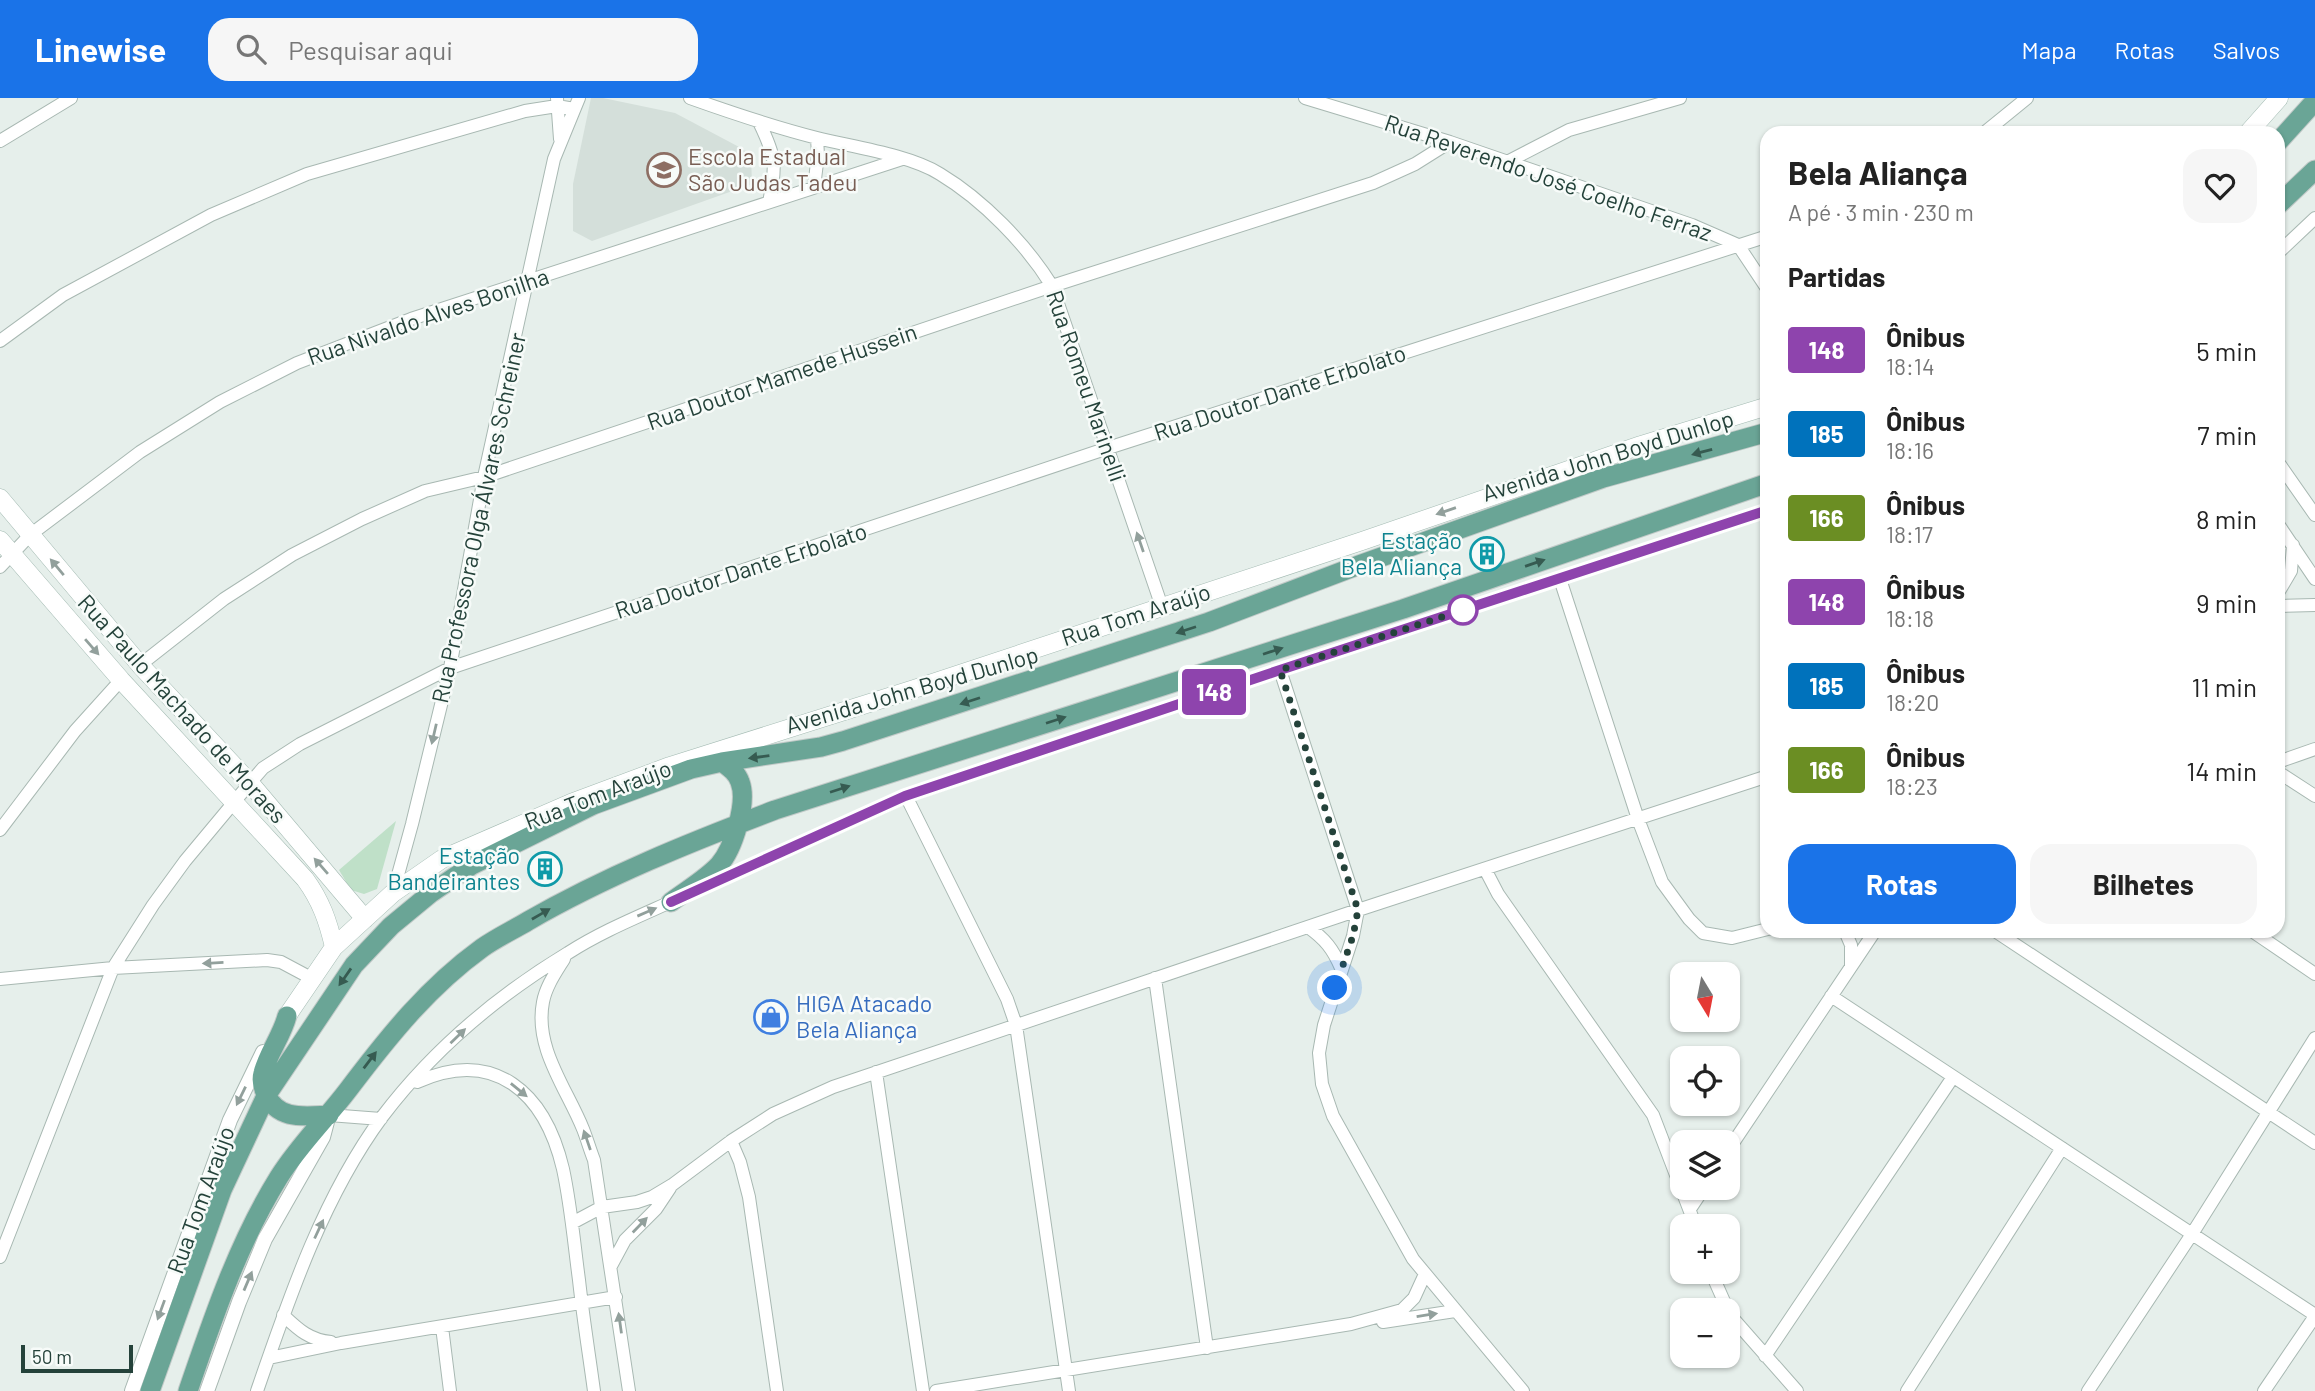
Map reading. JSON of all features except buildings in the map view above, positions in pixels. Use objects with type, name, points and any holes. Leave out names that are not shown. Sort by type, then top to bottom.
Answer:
[{"type":"main road","points":[[2254,126],[2279,98]]},
{"type":"main road","points":[[2285,134],[2315,101]]},
{"type":"main road","points":[[2285,198],[2315,170]]},
{"type":"main road","name":"Rua Tom Araújo","points":[[365,919],[393,893],[442,859],[571,803],[670,766],[1162,607],[1641,445],[1760,408]]},
{"type":"main road","name":"Avenida John Boyd Dunlop","points":[[150,1391],[222,1190],[267,1096],[354,965],[391,926],[430,893],[472,865],[593,804],[691,769],[842,741],[1209,622],[1603,478],[1760,434]]},
{"type":"main road","points":[[188,1391],[222,1296],[265,1201],[305,1139],[329,1115],[388,1036],[438,984],[483,947],[565,900],[737,824],[775,810],[1403,609],[1760,486]]},
{"type":"main road","points":[[1732,496],[1760,494]]},
{"type":"main road","name":"Rua Paulo Machado de Moraes","points":[[0,498],[140,665],[250,783],[365,919]]},
{"type":"main road","name":"Rua Paulo Machado de Moraes","points":[[4,553],[312,888],[326,914],[334,947]]},
{"type":"main road","points":[[671,902],[718,866],[728,853],[743,790],[735,773],[722,762]]},
{"type":"main road","points":[[670,766],[691,769]]},
{"type":"main road","points":[[560,821],[571,803]]},
{"type":"main road","points":[[329,1115],[285,1114],[272,1105],[267,1096],[263,1086],[263,1073],[282,1034],[287,1016],[312,978],[334,947],[365,919]]},
{"type":"street","points":[[0,141],[71,98]]},
{"type":"street","name":"Rua Romeu Marinelli","points":[[690,98],[759,122],[902,159],[939,173],[1015,236],[1037,262],[1052,286],[1162,607]]},
{"type":"street","name":"Rua Reverendo José Coelho Ferraz","points":[[1305,98],[1450,142],[1692,225],[1738,245],[1760,278]]},
{"type":"street","points":[[1507,162],[1569,130],[1680,98]]},
{"type":"street","points":[[1993,126],[2027,98]]},
{"type":"street","points":[[0,341],[63,295],[211,215],[295,179],[557,102],[576,103]]},
{"type":"street","name":"Rua Professora Olga Álvares Schreiner","points":[[557,102],[561,143]]},
{"type":"street","name":"Rua Professora Olga Álvares Schreiner","points":[[393,893],[450,668],[484,477],[554,159],[576,103]]},
{"type":"street","points":[[759,122],[772,149],[776,171],[769,202]]},
{"type":"street","points":[[814,187],[817,138]]},
{"type":"street","name":"Rua Doutor Mamede Hussein","points":[[140,665],[224,598],[292,555],[425,491],[484,477],[1052,286],[1373,183],[1415,164],[1450,142]]},
{"type":"street","name":"Rua Nivaldo Alves Bonilha","points":[[4,553],[140,452],[220,402],[297,363],[411,319],[902,159]]},
{"type":"street","points":[[2285,246],[2315,218]]},
{"type":"street","name":"Rua Doutor Dante Erbolato","points":[[0,1257],[113,968],[177,872],[250,783],[263,768],[300,744],[450,668],[1108,448],[1760,238]]},
{"type":"street","points":[[2285,472],[2315,515]]},
{"type":"street","points":[[257,1391],[283,1315],[319,1227],[359,1152],[381,1119],[410,1084],[483,1012],[569,952],[626,921],[905,796],[1760,513]]},
{"type":"street","points":[[2285,534],[2315,579]]},
{"type":"street","points":[[2285,581],[2291,571],[2292,545]]},
{"type":"street","points":[[1560,579],[1638,819],[1662,882],[1697,928],[1712,936],[1732,938],[1760,931]]},
{"type":"street","points":[[2285,607],[2315,605]]},
{"type":"street","points":[[1280,670],[1358,910],[1353,936],[1324,1025],[1320,1053],[1322,1084],[1333,1116],[1413,1259],[1523,1391]]},
{"type":"street","points":[[0,830],[75,731],[121,680]]},
{"type":"street","points":[[2285,760],[2315,749]]},
{"type":"street","points":[[2285,777],[2315,796]]},
{"type":"street","points":[[572,1223],[602,1207],[652,1197],[774,1114],[833,1087],[1358,910],[1760,779]]},
{"type":"street","points":[[905,796],[1007,999],[1016,1025],[1069,1391]]},
{"type":"street","points":[[1485,869],[1498,894],[1653,1115],[1670,1150]]},
{"type":"street","points":[[1308,927],[1334,950],[1341,968]]},
{"type":"street","points":[[1848,938],[1851,945],[1850,967]]},
{"type":"street","points":[[1740,1132],[1868,938]]},
{"type":"street","points":[[2006,938],[2315,1143]]},
{"type":"street","points":[[2262,938],[2315,974]]},
{"type":"street","points":[[569,952],[551,978],[543,1002],[542,1028],[547,1050],[594,1160],[629,1391]]},
{"type":"street","points":[[0,979],[113,968],[267,960],[281,962],[312,978]]},
{"type":"street","points":[[1155,978],[1207,1348]]},
{"type":"street","points":[[1831,996],[2315,1316],[2264,1391]]},
{"type":"street","name":"Rua Tom Araújo","points":[[132,1391],[230,1120],[265,1047],[287,1016]]},
{"type":"street","points":[[2088,1391],[2192,1234],[2315,1038]]},
{"type":"street","points":[[410,1084],[435,1073],[469,1069],[486,1072],[505,1079],[525,1093],[538,1110],[562,1168],[594,1391]]},
{"type":"street","points":[[876,1072],[923,1391]]},
{"type":"street","points":[[1765,1356],[1953,1077]]},
{"type":"street","points":[[207,1391],[265,1239],[323,1137],[329,1115],[381,1119]]},
{"type":"street","points":[[731,1141],[740,1162],[749,1197],[778,1391]]},
{"type":"street","points":[[1907,1391],[2062,1148]]},
{"type":"street","points":[[611,1266],[625,1240],[656,1209],[672,1185]]},
{"type":"street","points":[[1687,1200],[1692,1214]]},
{"type":"street","points":[[1690,1209],[1696,1200]]},
{"type":"street","points":[[936,1391],[1351,1324],[1402,1310],[1414,1298],[1425,1274]]},
{"type":"street","points":[[1716,1284],[1730,1315],[1797,1391]]},
{"type":"street","points":[[268,1358],[341,1343],[616,1297]]},
{"type":"street","points":[[1351,1324],[1376,1323],[1455,1311]]},
{"type":"street","points":[[283,1315],[318,1341],[341,1343]]},
{"type":"street","points":[[442,1327],[450,1391]]},
{"type":"shaded area","name":"Escola Estadual São Judas Tadeu","points":[[591,98],[603,98],[675,113],[741,148],[751,156],[752,184],[592,241],[573,231],[573,184]]},
{"type":"green space","points":[[396,821],[377,889],[364,894],[351,890],[339,870]]},
{"type":"bus line","name":"148","points":[[671,902],[905,796],[1760,513]]},
{"type":"place","name":"Escola Estadual São Judas Tadeu","points":[[664,170]]},
{"type":"place","name":"Estação Bela Aliança","points":[[1487,554]]},
{"type":"place","name":"Estação Bandeirantes","points":[[545,869]]},
{"type":"place","name":"HIGA Atacado Bela Aliança","points":[[771,1017]]},
{"type":"route","points":[[1335,988],[1353,936],[1358,910],[1280,670],[1463,610]]}]
